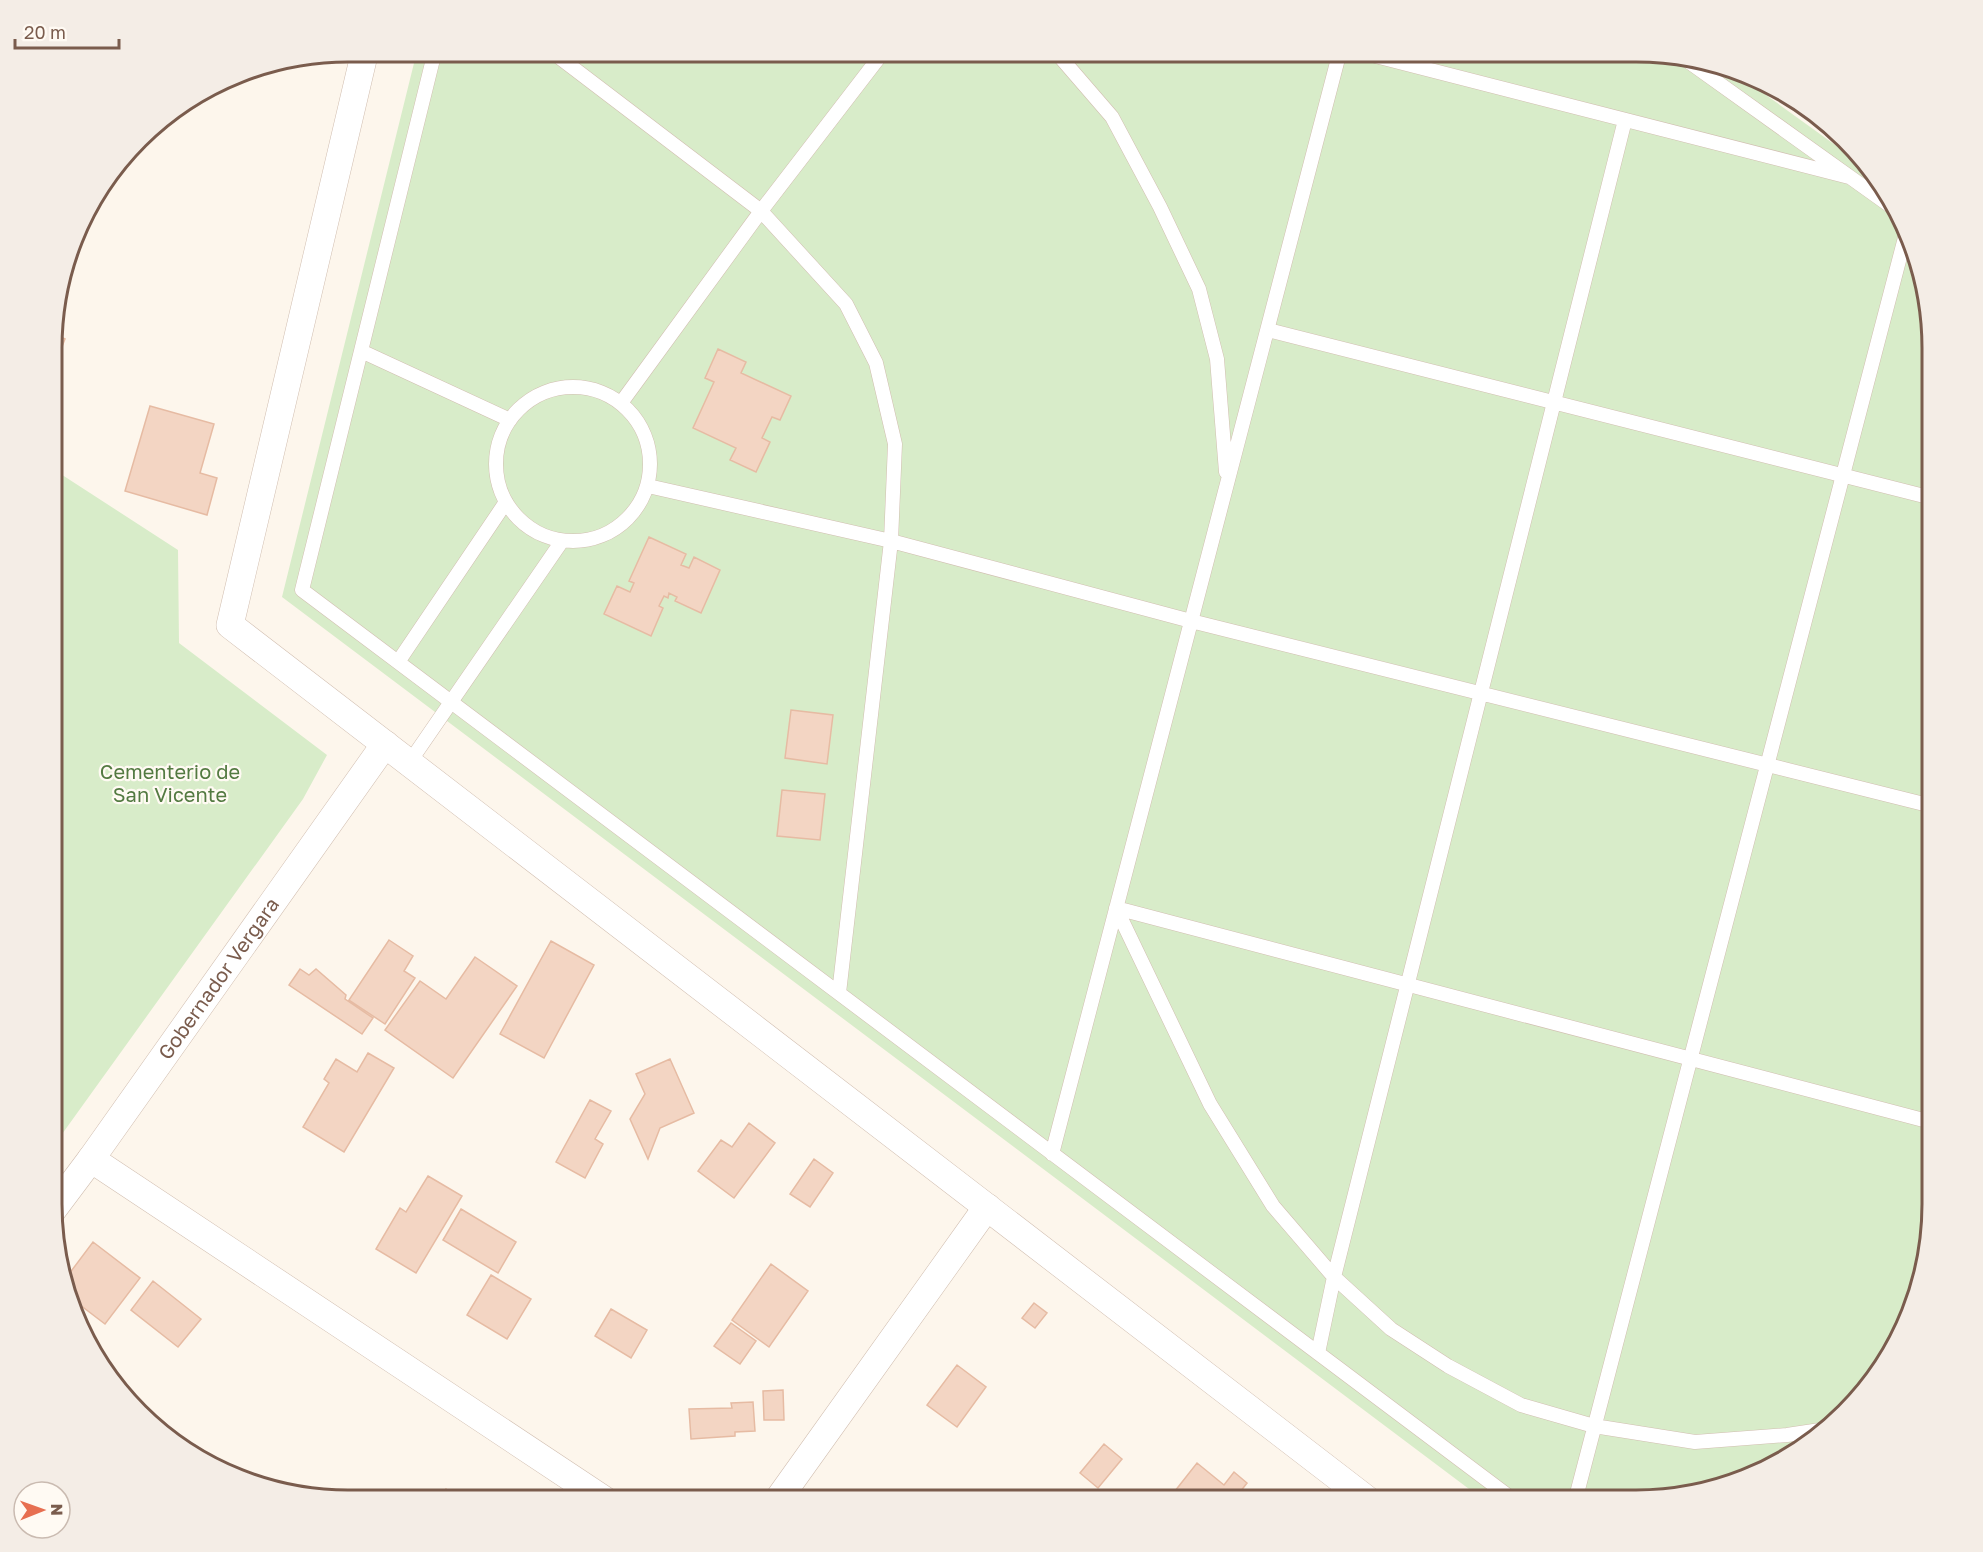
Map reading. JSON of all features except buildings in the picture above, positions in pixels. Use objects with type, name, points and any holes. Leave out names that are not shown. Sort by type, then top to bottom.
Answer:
[{"type":"street","points":[[362,62],[230,625],[1355,1490]]},
{"type":"street","name":"Gobernador Vergara","points":[[62,1198],[385,744]]},
{"type":"street","points":[[91,1159],[591,1490]]},
{"type":"street","points":[[785,1490],[987,1207]]},
{"type":"lane","points":[[432,62],[302,590],[1500,1490]]},
{"type":"lane","points":[[565,62],[761,211],[846,304],[876,363],[896,444],[891,541],[839,993]]},
{"type":"lane","points":[[621,403],[761,211],[876,62]]},
{"type":"lane","points":[[1064,62],[1112,117],[1160,207],[1199,289],[1217,359],[1227,483]]},
{"type":"lane","points":[[1052,1154],[1337,62]]},
{"type":"lane","points":[[1399,62],[1849,177]]},
{"type":"lane","points":[[1698,69],[1879,198]]},
{"type":"lane","points":[[1318,1353],[1334,1277],[1625,120]]},
{"type":"lane","points":[[1578,1490],[1903,246]]},
{"type":"lane","points":[[1268,330],[1922,495]]},
{"type":"lane","points":[[361,351],[510,420]]},
{"type":"lane","points":[[574,386],[599,391],[621,403],[637,419],[647,440],[651,463],[648,486],[638,507],[624,523],[605,536],[584,541],[562,541],[540,534],[520,521],[506,502],[498,482],[496,460],[500,439],[510,420],[527,402],[549,390],[574,386]]},
{"type":"lane","points":[[648,486],[891,541],[1191,621],[1922,804]]},
{"type":"lane","points":[[398,662],[506,502]]},
{"type":"lane","points":[[410,763],[562,541]]},
{"type":"lane","points":[[1116,908],[1922,1120]]},
{"type":"lane","points":[[1116,908],[1210,1104],[1273,1206],[1334,1277],[1391,1329],[1448,1366],[1521,1405],[1594,1426],[1695,1442],[1808,1432]]},
{"type":"green space","points":[[414,62],[1654,62],[1710,71],[1745,83],[1758,89],[1844,151],[1862,173],[1883,204],[1900,238],[1912,273],[1919,310],[1922,347],[1922,1205],[1916,1260],[1900,1314],[1873,1363],[1838,1407],[1810,1431],[1779,1452],[1745,1469],[1710,1481],[1654,1490],[1470,1490],[282,597]]},
{"type":"green space","name":"Cementerio de San Vicente","points":[[62,475],[178,550],[179,643],[327,755],[303,799],[62,1134]]}]
